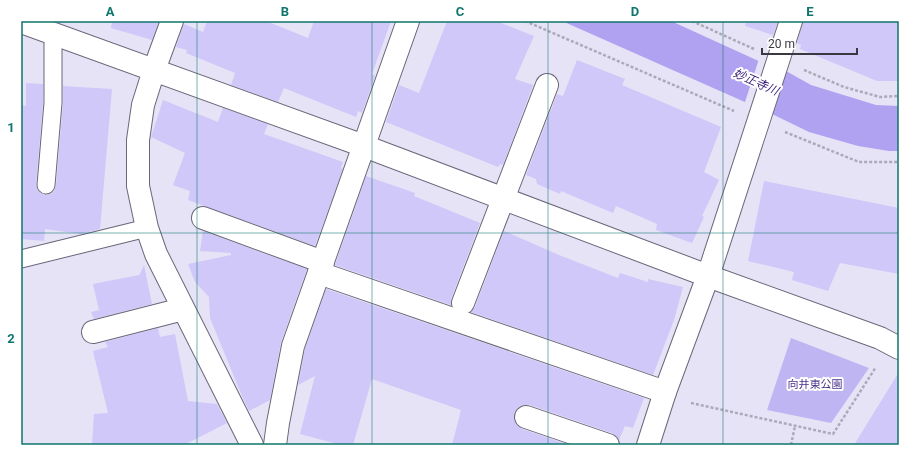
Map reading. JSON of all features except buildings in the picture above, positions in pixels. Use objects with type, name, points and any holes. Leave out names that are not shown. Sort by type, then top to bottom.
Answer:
[{"type":"street","points":[[172,21],[143,105],[138,140],[138,186],[147,228],[156,254],[252,445]]},
{"type":"street","points":[[275,445],[278,423],[294,346],[408,21]]},
{"type":"street","points":[[648,445],[665,392],[708,276],[791,21]]},
{"type":"street","points":[[36,26],[364,146],[708,276],[880,338],[895,345]]},
{"type":"street","points":[[463,303],[547,85]]},
{"type":"street","points":[[203,218],[321,267],[665,392]]},
{"type":"street","points":[[93,332],[183,309]]},
{"type":"street","points":[[526,417],[608,445]]},
{"type":"lane","points":[[36,26],[53,103],[46,185]]},
{"type":"lane","points":[[21,259],[147,228]]},
{"type":"path","points":[[525,21],[759,116],[859,162],[899,162]]},
{"type":"path","points":[[665,392],[679,401],[833,434],[895,345]]},
{"type":"path","points":[[791,445],[795,426]]},
{"type":"green space","name":"向井東公園","points":[[791,338],[869,368],[831,423],[767,410]]},
{"type":"water","name":"妙正寺川","points":[[562,21],[671,21],[763,63],[786,71],[811,85],[876,105],[899,106],[899,151],[889,151],[858,146],[809,132],[772,114]]},
{"type":"pier","points":[[759,59],[776,65],[760,112],[744,105]]}]
